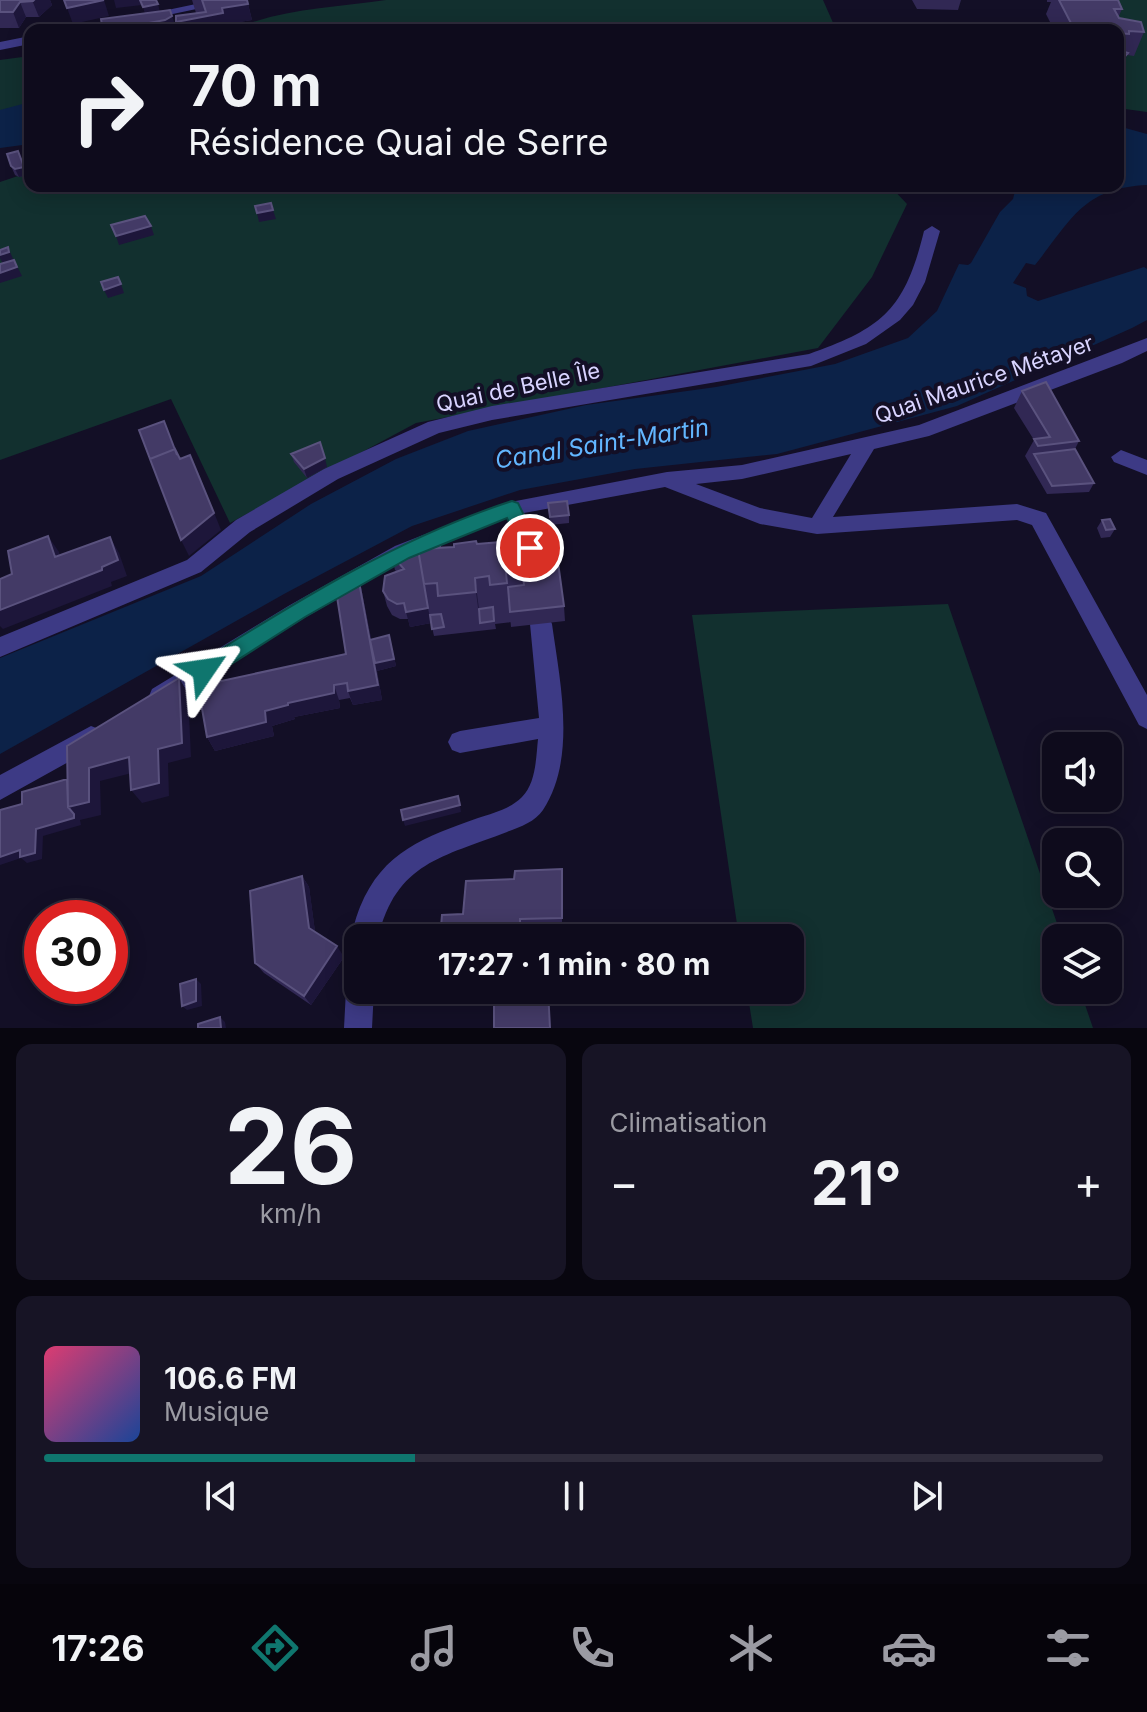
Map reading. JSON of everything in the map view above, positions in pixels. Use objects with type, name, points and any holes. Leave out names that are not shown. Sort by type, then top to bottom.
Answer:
[{"type":"street","points":[[109,24],[233,0]]},
{"type":"street","points":[[0,46],[24,41]]},
{"type":"street","name":"Quai de Belle Île","points":[[0,647],[194,566],[243,526],[331,474],[435,427],[492,413],[811,360],[844,349],[896,319],[913,294],[925,263],[932,231]]},
{"type":"street","name":"Quai Maurice Métayer","points":[[149,703],[298,611],[402,552],[512,508],[667,479],[742,472],[922,431],[1116,359],[1147,344]]},
{"type":"street","points":[[817,526],[867,444]]},
{"type":"street","points":[[1121,457],[1147,468]]},
{"type":"street","points":[[667,479],[757,518],[785,524],[817,526],[1017,512],[1039,519],[1147,718]]},
{"type":"street","points":[[512,508],[530,548],[534,567]]},
{"type":"street","points":[[369,924],[377,895],[400,868],[434,845],[513,819],[534,802],[545,779],[550,756],[541,624]]},
{"type":"street","points":[[0,788],[108,727]]},
{"type":"street","points":[[460,742],[549,727]]},
{"type":"street","points":[[358,1028],[359,1004]]},
{"type":"green space","points":[[386,0],[823,0],[834,24],[248,24],[308,10]]},
{"type":"green space","points":[[1109,0],[1147,0],[1147,112],[1124,109],[1124,54],[1133,55],[1124,37],[1124,24],[1117,24]]},
{"type":"green space","points":[[24,57],[24,107],[0,111],[0,60]]},
{"type":"green space","points":[[24,174],[24,192],[896,192],[907,204],[872,277],[818,348],[416,423],[230,523],[171,399],[0,460],[0,182]]},
{"type":"green space","points":[[948,604],[1042,879],[1042,908],[1052,908],[1057,924],[1042,924],[1042,1004],[1085,1004],[1093,1028],[753,1028],[749,1004],[804,1004],[804,924],[737,924],[692,615]]},
{"type":"water","points":[[24,104],[24,145],[0,148],[0,110]]},
{"type":"water","points":[[1124,128],[1147,134],[1147,185],[1125,187]]},
{"type":"water","name":"Canal Saint-Martin","points":[[1015,192],[1108,192],[1081,209],[1035,265],[1026,263],[1013,283],[1026,288],[1027,296],[1038,301],[1144,267],[1147,269],[1147,320],[957,406],[777,454],[635,469],[520,490],[412,526],[284,594],[0,754],[0,658],[201,576],[311,504],[396,459],[468,431],[586,405],[716,387],[835,364],[908,338],[937,311],[959,264],[971,263],[1000,212],[1013,199]]},
{"type":"building","points":[[0,0],[34,0],[20,2],[13,12],[0,12]]},
{"type":"building","points":[[64,0],[104,0],[67,8]]},
{"type":"building","points":[[140,0],[156,0],[158,4],[143,7]]},
{"type":"building","points":[[202,0],[247,0],[248,4],[222,8],[223,13],[176,22],[176,16],[206,12]]},
{"type":"building","points":[[1059,0],[1118,0],[1122,9],[1114,9],[1119,18],[1141,22],[1144,32],[1124,34],[1124,24],[1071,24]]},
{"type":"building","points":[[170,10],[172,16],[143,24],[102,24],[101,19]]},
{"type":"building","points":[[18,151],[24,167],[15,169],[7,154]]},
{"type":"building","points":[[271,203],[273,210],[257,213],[255,206]]},
{"type":"building","points":[[145,216],[151,226],[116,236],[111,225]]},
{"type":"building","points":[[8,247],[9,252],[0,255],[0,250]]},
{"type":"building","points":[[14,260],[17,267],[0,273],[0,264]]},
{"type":"building","points":[[118,277],[121,284],[104,290],[101,282]]},
{"type":"building","points":[[1046,382],[1079,441],[1038,446],[1034,439],[1050,437],[1022,391]]},
{"type":"building","points":[[164,421],[175,449],[150,459],[139,430]]},
{"type":"building","points":[[320,442],[325,458],[304,469],[291,454]]},
{"type":"building","points":[[175,449],[180,459],[190,455],[214,513],[181,540],[150,459]]},
{"type":"building","points":[[1075,449],[1094,483],[1052,486],[1034,454]]},
{"type":"building","points":[[567,501],[569,515],[550,517],[548,503]]},
{"type":"building","points":[[1110,519],[1115,529],[1106,530],[1102,520]]},
{"type":"building","points":[[437,532],[440,548],[418,549],[428,608],[406,612],[404,603],[397,604],[388,599],[383,591],[385,576],[404,569],[391,554]]},
{"type":"building","points":[[520,532],[522,561],[505,563],[507,583],[490,585],[489,576],[475,578],[476,592],[438,596],[437,583],[424,584],[418,549],[454,547],[454,544],[476,541],[477,544],[501,542],[501,534]]},
{"type":"building","points":[[48,536],[55,557],[110,537],[118,560],[102,567],[102,570],[0,610],[0,579],[12,574],[8,551]]},
{"type":"building","points":[[556,548],[564,606],[510,612],[508,587],[524,585],[521,552]]},
{"type":"building","points":[[357,571],[378,685],[348,691],[347,683],[334,685],[334,693],[265,711],[266,722],[207,737],[198,686],[346,654],[335,584]]},
{"type":"building","points":[[493,607],[494,621],[480,623],[479,609]]},
{"type":"building","points":[[441,614],[444,627],[432,629],[430,615]]},
{"type":"building","points":[[389,635],[394,659],[375,663],[370,640]]},
{"type":"building","points":[[179,678],[182,743],[158,749],[159,783],[131,790],[129,757],[89,768],[89,802],[68,807],[67,746]]},
{"type":"building","points":[[67,779],[68,807],[74,818],[36,829],[35,853],[20,857],[20,850],[0,857],[0,810],[22,804],[22,792]]},
{"type":"building","points":[[458,796],[460,805],[403,820],[401,810]]},
{"type":"building","points":[[562,869],[562,918],[520,919],[520,924],[441,924],[442,915],[463,914],[466,881],[514,879],[515,871]]},
{"type":"building","points":[[302,876],[309,928],[337,946],[304,996],[255,963],[250,891]]},
{"type":"building","points":[[196,979],[196,1001],[182,1006],[180,984]]},
{"type":"building","points":[[494,1004],[549,1004],[550,1028],[494,1028]]},
{"type":"building","points":[[220,1017],[221,1028],[198,1028],[198,1024]]},
{"type":"route","points":[[204,670],[298,611],[402,552],[512,508],[530,548]]}]
